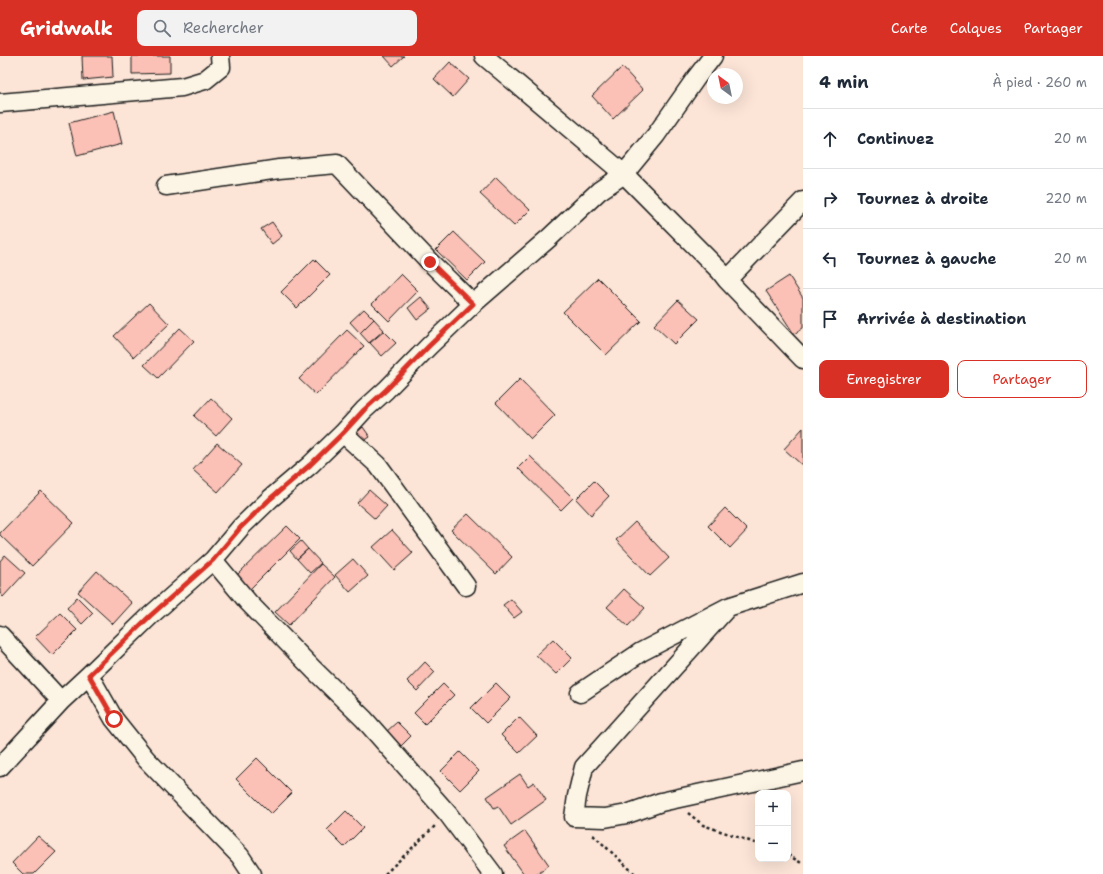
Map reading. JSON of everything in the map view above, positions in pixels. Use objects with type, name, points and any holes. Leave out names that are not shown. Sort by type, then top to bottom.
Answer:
[{"type":"street","points":[[0,103],[182,86],[206,80],[221,67],[220,56]]},
{"type":"street","points":[[484,56],[624,174],[720,271],[803,359]]},
{"type":"street","points":[[0,767],[61,701],[150,616],[213,560],[241,527],[270,499],[310,465],[473,304],[549,238],[599,191],[624,174],[656,135],[713,56]]},
{"type":"street","points":[[166,186],[280,169],[337,164],[430,262],[473,304]]},
{"type":"street","points":[[727,280],[803,200]]},
{"type":"street","points":[[343,433],[378,465],[466,586]]},
{"type":"street","points":[[213,560],[248,602],[314,670],[364,718],[448,814],[494,874]]},
{"type":"street","points":[[580,693],[641,652],[728,607],[803,583]]},
{"type":"street","points":[[728,607],[584,767],[574,817],[605,818],[627,814],[661,802],[803,771]]},
{"type":"street","points":[[0,635],[61,701]]},
{"type":"street","points":[[89,675],[114,719],[146,759],[240,856],[252,874]]},
{"type":"path","points":[[687,813],[703,825],[755,843]]},
{"type":"path","points":[[385,874],[448,814]]},
{"type":"path","points":[[574,817],[635,874]]},
{"type":"path","points":[[791,857],[803,864]]},
{"type":"building","points":[[82,56],[112,56],[113,77],[83,80]]},
{"type":"building","points":[[132,56],[170,56],[170,73],[132,74]]},
{"type":"building","points":[[384,56],[404,56],[393,66]]},
{"type":"building","points":[[450,62],[469,79],[453,97],[434,79]]},
{"type":"building","points":[[622,67],[643,90],[613,119],[592,96]]},
{"type":"building","points":[[114,111],[122,144],[77,156],[69,123]]},
{"type":"building","points":[[496,177],[530,210],[514,226],[480,194]]},
{"type":"building","points":[[272,222],[282,236],[272,244],[261,229]]},
{"type":"building","points":[[454,232],[485,262],[467,280],[436,250]]},
{"type":"building","points":[[314,259],[330,275],[297,308],[281,292]]},
{"type":"building","points":[[401,274],[418,291],[389,321],[372,304]]},
{"type":"building","points":[[789,276],[803,298],[803,328],[794,334],[766,291]]},
{"type":"building","points":[[598,278],[641,321],[606,355],[563,312]]},
{"type":"building","points":[[421,297],[431,309],[417,320],[408,308]]},
{"type":"building","points":[[678,300],[699,319],[674,344],[654,325]]},
{"type":"building","points":[[149,303],[169,324],[134,357],[114,336]]},
{"type":"building","points":[[364,309],[374,319],[360,333],[350,322]]},
{"type":"building","points":[[374,319],[384,330],[369,343],[360,333]]},
{"type":"building","points":[[180,328],[194,341],[158,378],[144,365]]},
{"type":"building","points":[[347,330],[364,346],[316,395],[299,379]]},
{"type":"building","points":[[384,331],[396,343],[382,356],[370,343]]},
{"type":"building","points":[[520,379],[555,415],[531,439],[496,403]]},
{"type":"building","points":[[211,398],[232,418],[216,436],[194,416]]},
{"type":"building","points":[[363,427],[370,437],[361,443],[355,434]]},
{"type":"building","points":[[803,428],[803,466],[784,449]]},
{"type":"building","points":[[217,443],[242,465],[218,492],[193,470]]},
{"type":"building","points":[[530,456],[573,498],[561,510],[518,468]]},
{"type":"building","points":[[594,481],[609,496],[591,515],[576,499]]},
{"type":"building","points":[[369,490],[387,506],[375,519],[357,503]]},
{"type":"building","points":[[41,491],[74,523],[32,566],[0,535],[0,533]]},
{"type":"building","points":[[725,508],[747,530],[730,548],[708,526]]},
{"type":"building","points":[[468,514],[512,557],[496,574],[451,530]]},
{"type":"building","points":[[635,522],[669,558],[650,576],[616,540]]},
{"type":"building","points":[[287,526],[300,539],[249,590],[236,576]]},
{"type":"building","points":[[392,530],[413,553],[394,570],[373,547]]},
{"type":"building","points":[[301,541],[308,549],[297,559],[290,551]]},
{"type":"building","points":[[308,549],[321,563],[310,573],[297,559]]},
{"type":"building","points":[[5,555],[25,573],[3,597],[0,593],[0,561]]},
{"type":"building","points":[[353,559],[368,576],[350,592],[335,575]]},
{"type":"building","points":[[321,564],[335,577],[289,625],[275,612]]},
{"type":"building","points":[[97,571],[132,603],[113,624],[78,592]]},
{"type":"building","points":[[624,589],[645,608],[628,626],[607,607]]},
{"type":"building","points":[[77,597],[93,613],[82,624],[67,608]]},
{"type":"building","points":[[511,599],[522,612],[514,618],[503,605]]},
{"type":"building","points":[[60,613],[77,630],[52,655],[35,637]]},
{"type":"building","points":[[553,639],[572,658],[556,674],[536,655]]},
{"type":"building","points":[[425,662],[435,672],[417,691],[407,681]]},
{"type":"building","points":[[496,683],[511,698],[486,723],[471,708]]},
{"type":"building","points":[[443,684],[454,695],[425,724],[414,713]]},
{"type":"building","points":[[519,717],[537,736],[519,753],[501,735]]},
{"type":"building","points":[[397,722],[411,736],[401,746],[386,732]]},
{"type":"building","points":[[460,752],[479,771],[460,790],[441,771]]},
{"type":"building","points":[[257,758],[292,793],[271,814],[236,779]]},
{"type":"building","points":[[520,774],[528,786],[534,782],[546,800],[511,825],[498,806],[494,808],[487,797]]},
{"type":"building","points":[[346,811],[363,828],[344,847],[327,830]]},
{"type":"building","points":[[525,831],[549,865],[536,874],[524,874],[504,846]]},
{"type":"building","points":[[38,836],[56,852],[34,874],[23,874],[12,863]]},
{"type":"route","points":[[114,719],[89,675],[150,616],[213,560],[241,527],[270,499],[310,465],[473,304],[430,262]]}]
